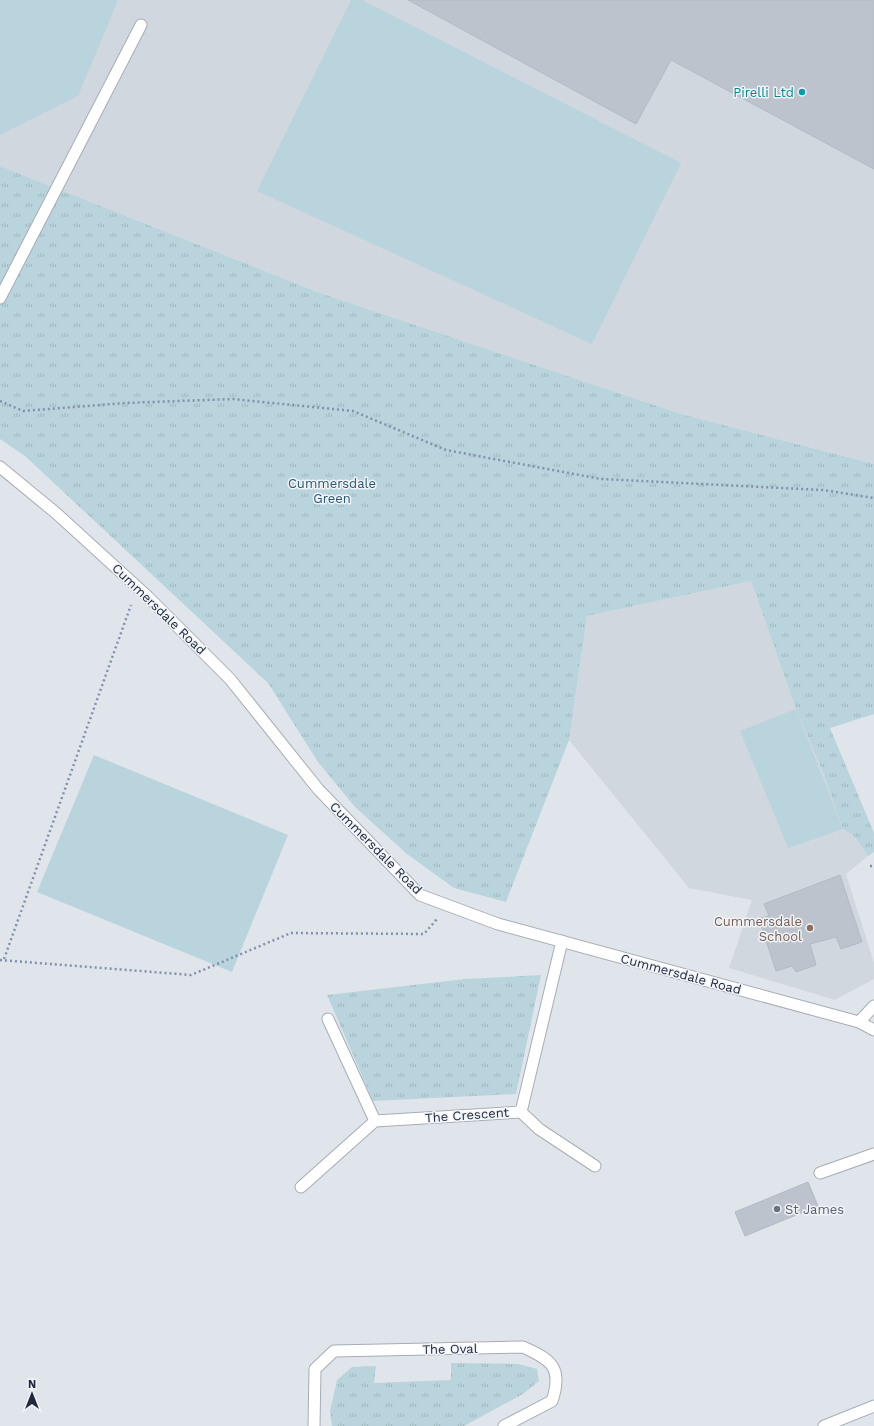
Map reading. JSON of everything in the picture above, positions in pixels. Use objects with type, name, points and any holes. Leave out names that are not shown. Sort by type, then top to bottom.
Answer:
[{"type":"street","points":[[0,298],[141,25]]},
{"type":"street","name":"Cummersdale Road","points":[[0,467],[56,513],[138,587],[230,679],[318,789],[420,895],[498,924],[859,1022],[874,1030]]},
{"type":"street","name":"The Crescent","points":[[375,1121],[521,1112],[562,942]]},
{"type":"street","points":[[859,1022],[874,1006]]},
{"type":"street","points":[[301,1187],[375,1121],[328,1019]]},
{"type":"street","points":[[521,1112],[539,1129],[595,1166]]},
{"type":"street","points":[[820,1172],[874,1154]]},
{"type":"street","name":"The Oval","points":[[314,1426],[315,1369],[334,1352],[523,1347],[542,1355],[556,1370],[557,1387],[552,1401],[504,1426]]},
{"type":"street","points":[[824,1426],[874,1406]]},
{"type":"path","points":[[0,401],[23,411],[234,398],[353,411],[446,450],[601,479],[823,490],[874,498]]},
{"type":"path","points":[[4,959],[138,587]]},
{"type":"path","points":[[0,960],[4,959],[191,975],[291,933],[424,934],[449,906]]},
{"type":"shaded area","points":[[0,0],[874,0],[874,464],[681,414],[320,293],[0,166]]},
{"type":"shaded area","points":[[751,581],[796,709],[820,765],[843,829],[854,836],[868,856],[846,874],[874,963],[874,979],[835,1000],[729,968],[752,900],[689,888],[569,740],[587,616]]},
{"type":"green space","points":[[0,0],[118,0],[78,96],[0,135]]},
{"type":"green space","points":[[351,0],[362,0],[681,163],[592,344],[257,191]]},
{"type":"green space","name":"Cummersdale Green","points":[[0,166],[320,293],[681,414],[874,464],[874,714],[830,728],[874,833],[874,852],[868,856],[854,836],[843,829],[820,765],[796,709],[751,581],[587,616],[569,740],[506,902],[454,888],[407,854],[355,807],[318,762],[268,683],[25,456],[0,439]]},
{"type":"green space","points":[[796,709],[843,829],[788,848],[740,731]]},
{"type":"green space","points":[[94,755],[288,835],[232,972],[37,892]]},
{"type":"green space","points":[[541,975],[516,1094],[373,1101],[327,995],[465,979]]},
{"type":"green space","points":[[451,1363],[519,1364],[537,1369],[539,1381],[523,1394],[464,1426],[332,1426],[330,1411],[337,1380],[352,1367],[376,1366],[374,1383],[451,1380]]},
{"type":"building","name":"Pirelli Ltd","points":[[408,0],[874,0],[874,169],[671,60],[636,124]]},
{"type":"building","name":"Cummersdale School","points":[[840,875],[862,942],[841,949],[836,937],[810,944],[816,965],[796,972],[792,966],[776,971],[759,919],[769,916],[764,904]]},
{"type":"building","name":"St James","points":[[808,1182],[818,1206],[745,1236],[735,1212]]},
{"type":"place","name":"Pirelli Ltd","points":[[802,92]]},
{"type":"place","name":"Cummersdale School","points":[[810,928]]},
{"type":"place","name":"St James","points":[[777,1209]]}]
